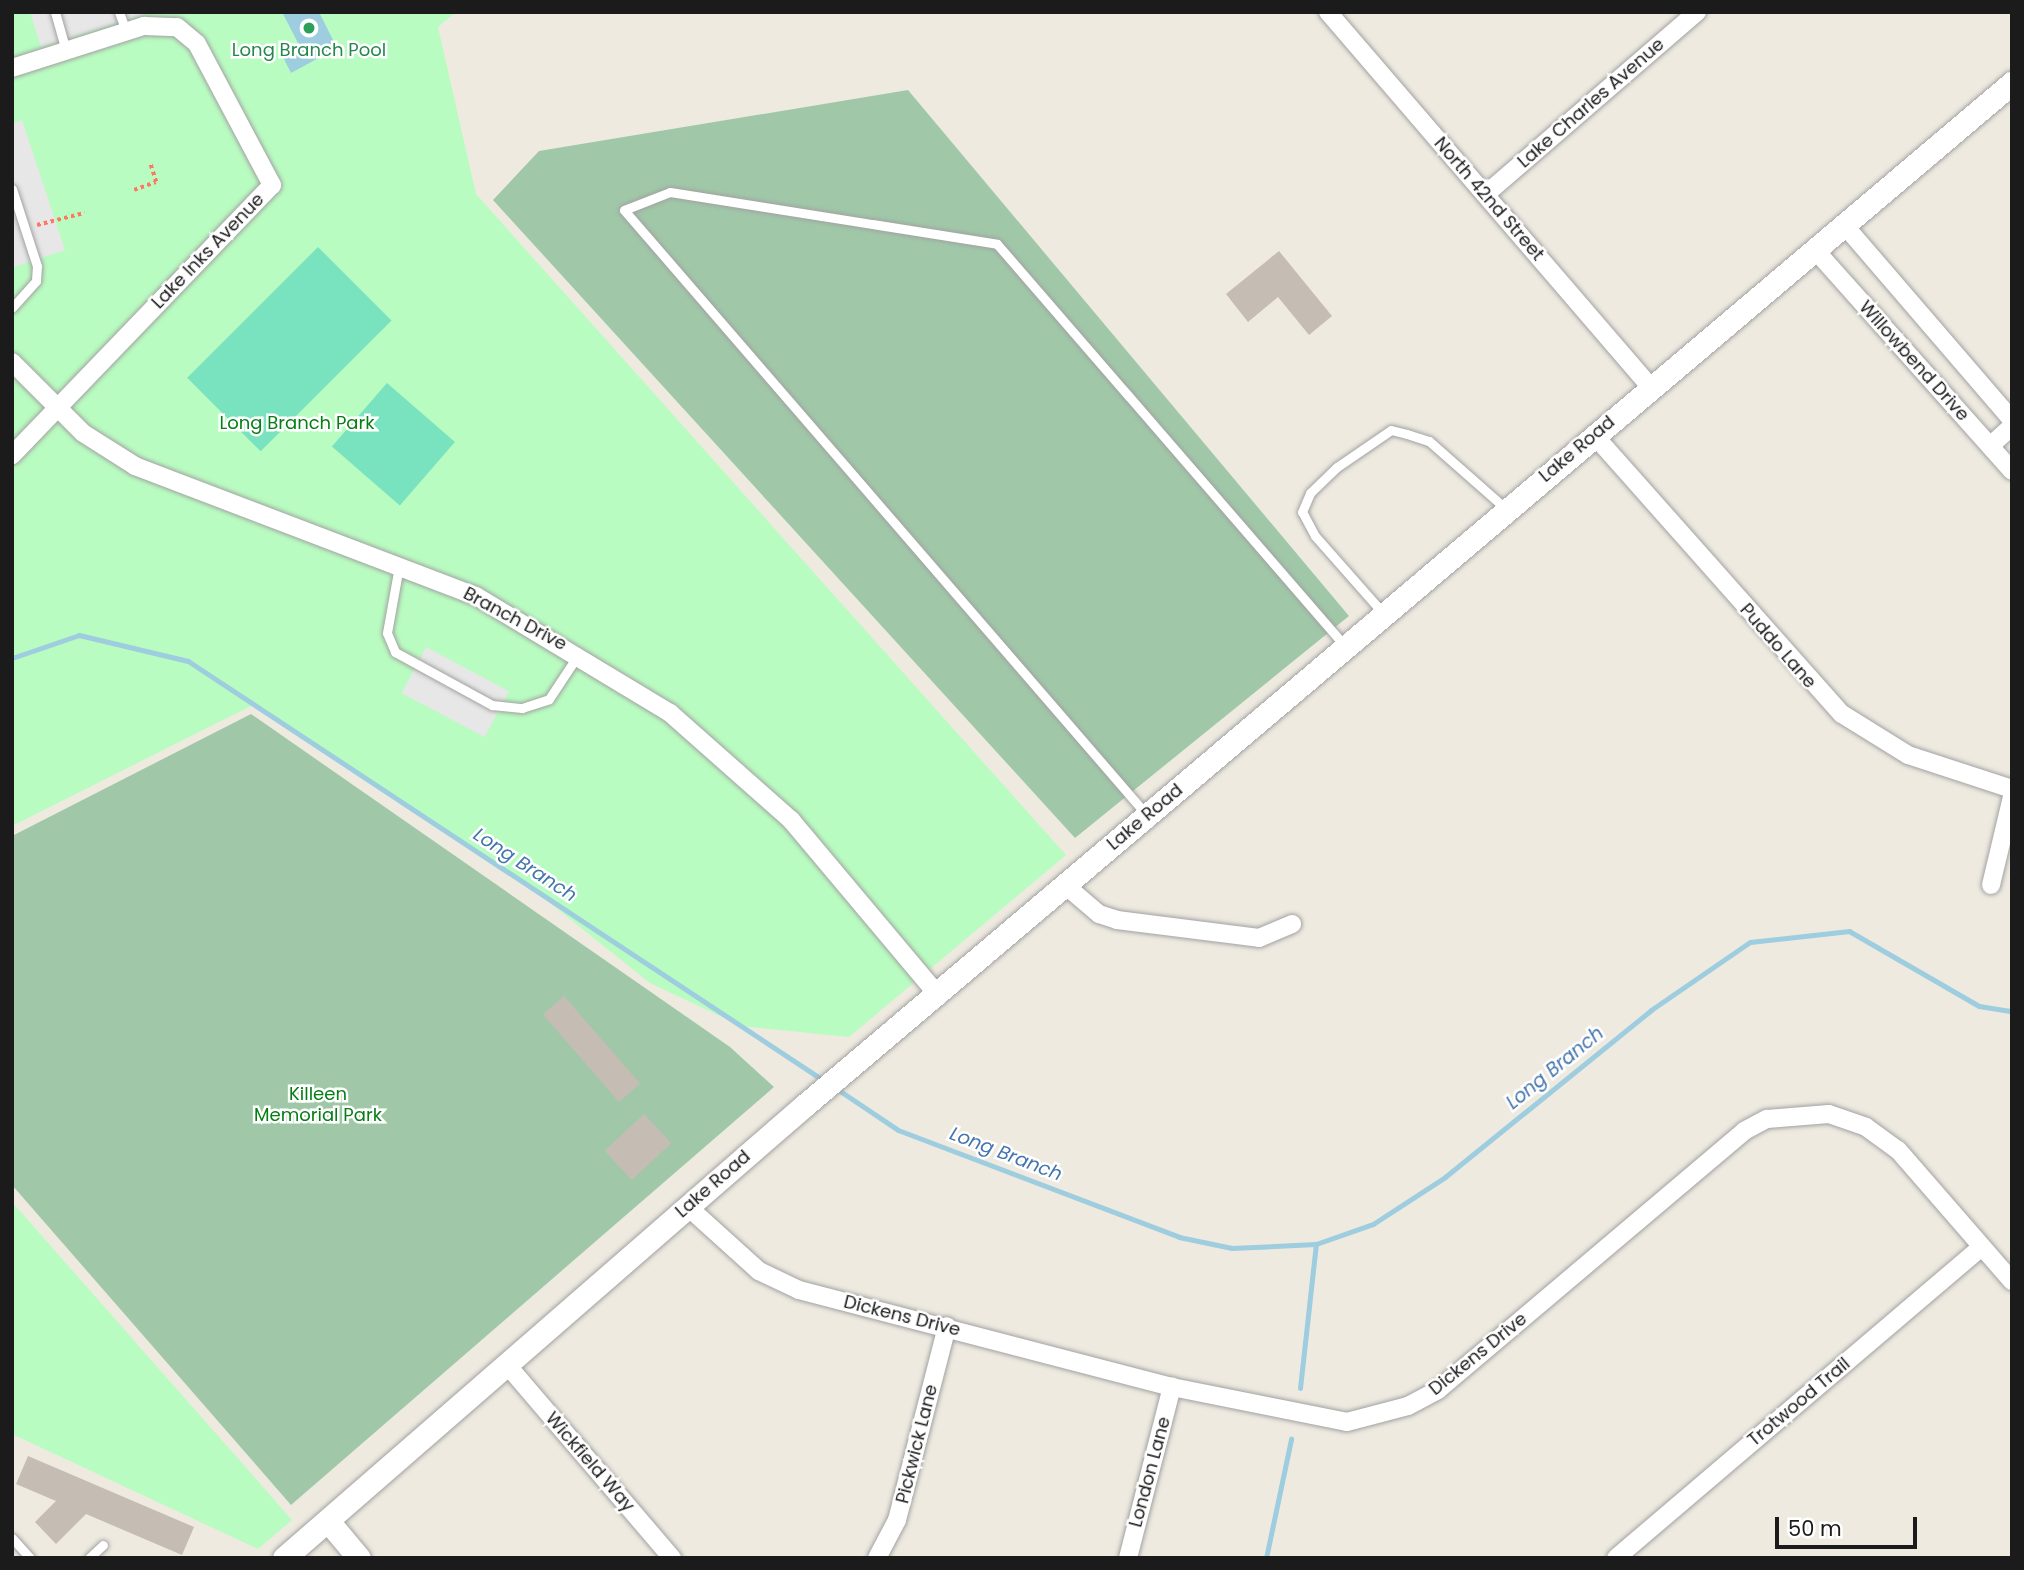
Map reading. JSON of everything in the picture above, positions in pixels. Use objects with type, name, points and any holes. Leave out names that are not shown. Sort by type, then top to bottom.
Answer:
[{"type":"street","name":"North 42nd Street","points":[[1328,12],[1650,386]]},
{"type":"street","name":"Lake Charles Avenue","points":[[1486,194],[1697,12]]},
{"type":"street","name":"Lake Inks Avenue","points":[[12,68],[125,31],[163,22],[190,35],[272,186],[12,455]]},
{"type":"street","name":"Lake Road","points":[[284,1558],[805,1105],[1347,647],[1383,613],[1650,386],[1846,227],[2012,83]]},
{"type":"street","name":"Willowbend Drive","points":[[1846,227],[2012,420]]},
{"type":"street","name":"Willowbend Drive","points":[[1816,252],[2012,471]]},
{"type":"street","name":"Branch Drive","points":[[12,362],[55,409],[111,452],[169,481],[476,596],[579,653],[670,713],[754,784],[826,858],[938,995]]},
{"type":"street","points":[[1990,446],[2012,426]]},
{"type":"street","name":"Puddo Lane","points":[[1594,435],[1842,714],[1908,755],[2012,789]]},
{"type":"street","points":[[1991,885],[2012,797]]},
{"type":"street","points":[[1065,885],[1099,914],[1117,920],[1259,938],[1292,924]]},
{"type":"street","name":"Dickens Drive","points":[[687,1206],[759,1271],[799,1290],[947,1326],[1172,1387],[1347,1422],[1408,1406],[1438,1390],[1744,1131],[1798,1114],[1854,1122],[1898,1150],[2012,1281]]},
{"type":"street","name":"Trotwood Trail","points":[[1616,1558],[1981,1247]]},
{"type":"street","name":"Pickwick Lane","points":[[877,1558],[897,1520],[947,1326]]},
{"type":"street","name":"Wickfield Way","points":[[508,1366],[672,1558]]},
{"type":"street","name":"London Lane","points":[[1128,1558],[1172,1387]]},
{"type":"street","points":[[328,1521],[359,1558]]},
{"type":"lane","points":[[55,12],[65,51]]},
{"type":"lane","points":[[119,12],[125,31]]},
{"type":"lane","points":[[12,189],[25,228],[36,281],[12,308]]},
{"type":"lane","points":[[1147,816],[624,211],[670,192],[997,244],[1347,647]]},
{"type":"lane","points":[[1383,613],[1315,536],[1302,512],[1310,493],[1337,467],[1391,430],[1429,441],[1506,509]]},
{"type":"lane","points":[[399,566],[387,633],[395,652],[492,705],[522,708],[549,699],[579,653]]},
{"type":"lane","points":[[12,1538],[30,1558]]},
{"type":"lane","points":[[89,1558],[103,1545]]},
{"type":"path","points":[[134,190],[156,182],[150,164]]},
{"type":"path","points":[[25,228],[84,214]]},
{"type":"green space","name":"Long Branch Park","points":[[12,12],[456,12],[438,27],[476,194],[1066,855],[849,1037],[741,1026],[650,983],[540,895],[253,705],[12,826]]},
{"type":"green space","points":[[908,90],[1349,616],[1075,838],[493,200],[539,151]]},
{"type":"green space","points":[[318,247],[392,321],[261,451],[187,378]]},
{"type":"green space","points":[[387,383],[455,442],[400,505],[332,446]]},
{"type":"green space","name":"Killeen Memorial Park","points":[[251,714],[730,1047],[774,1087],[291,1505],[12,1185],[12,836]]},
{"type":"green space","points":[[12,1202],[292,1520],[258,1549],[12,1434]]},
{"type":"shaded area","points":[[30,12],[144,12],[145,14],[41,47]]},
{"type":"shaded area","points":[[22,120],[65,250],[14,267],[12,124]]},
{"type":"shaded area","points":[[426,647],[509,691],[485,737],[402,693]]},
{"type":"water","name":"Long Branch Pool","points":[[282,12],[319,12],[337,48],[291,73],[281,53],[298,43]]},
{"type":"building","points":[[1279,251],[1332,316],[1309,335],[1278,297],[1248,322],[1226,294]]},
{"type":"building","points":[[564,996],[640,1084],[619,1102],[543,1014]]},
{"type":"building","points":[[644,1114],[671,1143],[632,1180],[605,1151]]},
{"type":"building","points":[[28,1456],[194,1527],[182,1555],[86,1514],[56,1544],[35,1522],[56,1501],[16,1484]]},
{"type":"waterway","name":"Long Branch","points":[[12,658],[79,635],[188,661],[826,1082]]},
{"type":"waterway","name":"Long Branch","points":[[834,1087],[898,1130],[1179,1237],[1232,1248],[1316,1244],[1373,1224],[1445,1177],[1651,1010],[1750,942],[1849,931],[1979,1006],[2012,1011]]},
{"type":"waterway","points":[[1300,1388],[1316,1244]]},
{"type":"waterway","points":[[1266,1558],[1291,1439]]},
{"type":"place","name":"Long Branch Pool","points":[[309,28]]}]
